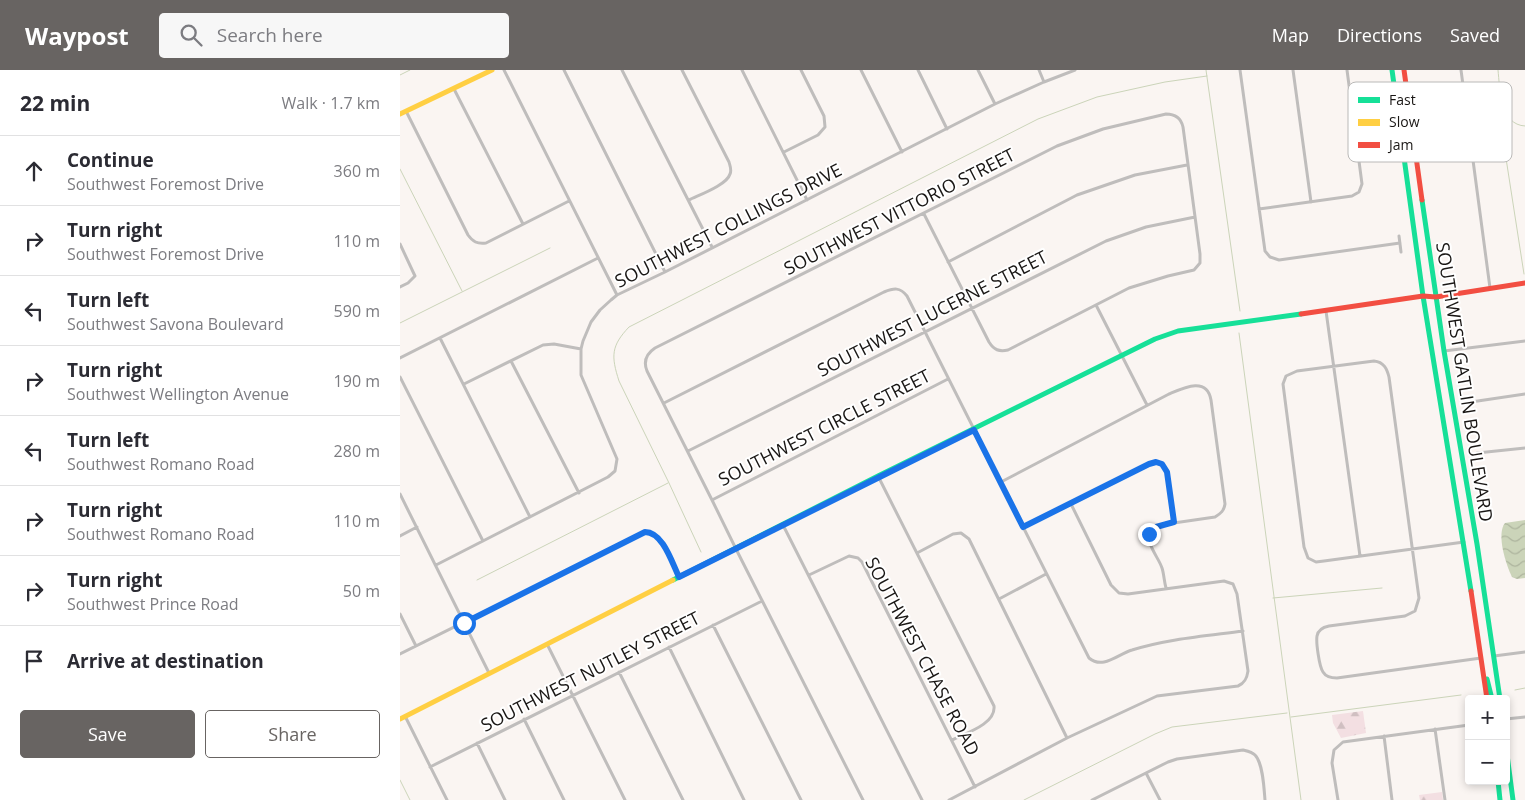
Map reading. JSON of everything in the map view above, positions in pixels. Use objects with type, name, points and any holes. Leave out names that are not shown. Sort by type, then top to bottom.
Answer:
[{"type":"main road","points":[[400,114],[492,70]]},
{"type":"main road","name":"SOUTHWEST GATLIN BOULEVARD","points":[[1405,162],[1423,296],[1464,542],[1487,695]]},
{"type":"main road","name":"SOUTHWEST GATLIN BOULEVARD","points":[[1417,162],[1444,351],[1477,544],[1499,695]]},
{"type":"main road","points":[[402,718],[878,476],[1155,339],[1178,332],[1423,296],[1436,297],[1525,284]]},
{"type":"main road","points":[[1484,674],[1491,695]]},
{"type":"main road","points":[[1510,778],[1514,800]]},
{"type":"main road","points":[[1498,785],[1500,800]]},
{"type":"street","points":[[504,70],[617,295]]},
{"type":"street","points":[[564,70],[664,272]]},
{"type":"street","points":[[622,70],[712,248]]},
{"type":"street","points":[[682,70],[729,162],[731,170],[730,176],[725,181],[688,200]]},
{"type":"street","points":[[742,70],[807,200]]},
{"type":"street","points":[[784,153],[818,135],[825,127],[824,116],[801,70]]},
{"type":"street","points":[[861,70],[902,152]]},
{"type":"street","points":[[918,70],[948,129]]},
{"type":"street","points":[[978,70],[996,104]]},
{"type":"street","points":[[1039,70],[1044,82]]},
{"type":"street","name":"SOUTHWEST COLLINGS DRIVE","points":[[436,565],[579,493],[615,471],[617,459],[581,375],[581,348],[584,336],[591,322],[600,310],[617,295],[996,104],[1075,70]]},
{"type":"street","points":[[1240,70],[1265,251],[1270,257],[1277,260],[1400,243]]},
{"type":"street","points":[[1293,70],[1311,202]]},
{"type":"street","points":[[454,89],[523,224]]},
{"type":"street","points":[[406,112],[468,235],[474,242],[478,244],[486,243],[570,201]]},
{"type":"street","name":"SOUTHWEST VITTORIO STREET","points":[[664,403],[645,365],[648,353],[655,348],[1057,146],[1118,124],[1166,114],[1173,115],[1180,120],[1183,127],[1188,164]]},
{"type":"street","points":[[1259,209],[1352,196],[1359,192],[1362,184],[1359,162]]},
{"type":"street","points":[[1473,162],[1490,288]]},
{"type":"street","points":[[924,214],[948,262],[989,342],[996,350],[1008,350],[1129,288],[1159,278],[1194,270],[1200,263],[1200,254],[1188,164],[1135,175],[1077,195],[948,262]]},
{"type":"street","name":"SOUTHWEST LUCERNE STREET","points":[[688,451],[1116,236],[1146,227],[1195,217]]},
{"type":"street","points":[[1399,236],[1401,252]]},
{"type":"street","points":[[400,244],[415,276],[408,283],[400,287]]},
{"type":"street","points":[[400,358],[598,258]]},
{"type":"street","points":[[863,800],[664,403],[884,292],[896,289],[907,296],[1087,655],[1094,662],[1103,663],[1129,651],[1160,643],[1242,631]]},
{"type":"street","points":[[1096,305],[1147,405]]},
{"type":"street","points":[[1326,311],[1360,556]]},
{"type":"street","points":[[440,338],[530,517]]},
{"type":"street","points":[[1444,351],[1525,341]]},
{"type":"street","points":[[464,384],[547,344],[581,348]]},
{"type":"street","points":[[511,361],[579,493]]},
{"type":"street","points":[[1464,542],[1412,550],[1319,562],[1310,560],[1304,547],[1283,381],[1286,376],[1293,372],[1374,361],[1386,368],[1389,378],[1412,550],[1418,598],[1415,611],[1405,616],[1326,626],[1317,635],[1322,670],[1332,678],[1482,658]]},
{"type":"street","points":[[400,377],[483,541]]},
{"type":"street","name":"SOUTHWEST CIRCLE STREET","points":[[712,500],[948,380]]},
{"type":"street","points":[[1001,482],[1147,405],[1177,391],[1202,386],[1210,395],[1225,504],[1223,511],[1215,516],[1174,522],[1156,527],[1149,534],[1151,547],[1162,569],[1166,588]]},
{"type":"street","points":[[1471,402],[1525,394]]},
{"type":"street","points":[[1477,453],[1525,448]]},
{"type":"street","points":[[1023,527],[1149,464],[1159,463],[1164,466],[1167,472],[1174,522]]},
{"type":"street","points":[[878,476],[994,706],[992,716],[987,722],[952,740]]},
{"type":"street","points":[[400,494],[489,673]]},
{"type":"street","points":[[949,800],[1067,738],[1157,696],[1232,687],[1242,684],[1245,680],[1248,671],[1236,590],[1230,582],[1224,580],[1123,594],[1116,591],[1072,504]]},
{"type":"street","points":[[783,525],[922,800]]},
{"type":"street","points":[[400,536],[417,528]]},
{"type":"street","points":[[400,654],[645,532],[655,534],[661,540],[679,577]]},
{"type":"street","points":[[917,553],[953,534],[964,535],[971,542],[1067,738]]},
{"type":"street","name":"SOUTHWEST CHASE ROAD","points":[[809,575],[849,556],[860,560],[975,787]]},
{"type":"street","points":[[999,599],[1046,574]]},
{"type":"street","name":"SOUTHWEST NUTLEY STREET","points":[[430,766],[762,601]]},
{"type":"street","points":[[400,614],[416,646]]},
{"type":"street","points":[[713,625],[801,800]]},
{"type":"street","points":[[547,644],[626,800]]},
{"type":"street","points":[[669,647],[744,800]]},
{"type":"street","points":[[1494,657],[1525,652]]},
{"type":"street","points":[[619,672],[683,800]]},
{"type":"street","points":[[1510,719],[1525,717]]},
{"type":"street","points":[[402,718],[448,800]]},
{"type":"street","points":[[524,720],[564,800]]},
{"type":"street","points":[[1338,800],[1332,763],[1334,750],[1342,742],[1465,726]]},
{"type":"street","points":[[1434,730],[1445,800]]},
{"type":"street","points":[[1384,736],[1392,800]]},
{"type":"street","points":[[477,743],[505,800]]},
{"type":"street","points":[[1092,800],[1177,759],[1243,750],[1251,752],[1256,756],[1261,766],[1265,800]]},
{"type":"street","points":[[1146,773],[1160,800]]},
{"type":"green space","points":[[1363,711],[1366,733],[1341,738],[1333,723],[1332,715]]},
{"type":"green space","points":[[1442,792],[1443,800],[1420,800],[1419,795]]},
{"type":"water","points":[[1525,520],[1525,578],[1517,579],[1512,577],[1507,565],[1501,534],[1505,523]]},
{"type":"waterway","points":[[400,75],[410,70]]},
{"type":"waterway","points":[[1206,70],[1240,311]]},
{"type":"waterway","points":[[1498,70],[1499,82]]},
{"type":"waterway","points":[[701,552],[619,381],[614,352],[619,340],[629,327],[1038,119],[1097,97],[1165,82],[1207,76]]},
{"type":"waterway","points":[[1512,120],[1517,124],[1525,126]]},
{"type":"waterway","points":[[1507,162],[1524,274]]},
{"type":"waterway","points":[[400,169],[462,291]]},
{"type":"waterway","points":[[400,323],[550,248]]},
{"type":"waterway","points":[[1239,333],[1301,800]]},
{"type":"waterway","points":[[477,580],[668,483]]},
{"type":"waterway","points":[[1273,598],[1382,588]]},
{"type":"waterway","points":[[1515,690],[1525,688]]},
{"type":"waterway","points":[[1291,717],[1461,695]]},
{"type":"waterway","points":[[1024,800],[1172,727],[1287,713]]},
{"type":"waterway","points":[[400,780],[410,800]]},
{"type":"traffic: fast","points":[[1392,70],[1394,82]]},
{"type":"traffic: fast","points":[[1405,162],[1423,296],[1471,591]]},
{"type":"traffic: fast","points":[[1422,200],[1444,351],[1477,544],[1499,695]]},
{"type":"traffic: fast","points":[[673,580],[1155,339],[1178,331],[1301,314]]},
{"type":"traffic: fast","points":[[1487,679],[1491,695]]},
{"type":"traffic: fast","points":[[1510,777],[1513,800]]},
{"type":"traffic: fast","points":[[1498,785],[1500,800]]},
{"type":"traffic: slow","points":[[400,114],[492,70]]},
{"type":"traffic: slow","points":[[400,719],[673,580]]},
{"type":"traffic: jam","points":[[1404,70],[1406,82]]},
{"type":"traffic: jam","points":[[1417,162],[1422,200]]},
{"type":"traffic: jam","points":[[1301,314],[1423,296],[1436,297],[1525,283]]},
{"type":"traffic: jam","points":[[1471,591],[1486,695]]},
{"type":"route","points":[[464,623],[645,532],[655,534],[661,540],[679,577],[878,476],[974,430],[1023,527],[1153,462],[1162,464],[1167,472],[1174,522],[1160,525],[1149,534]]}]
